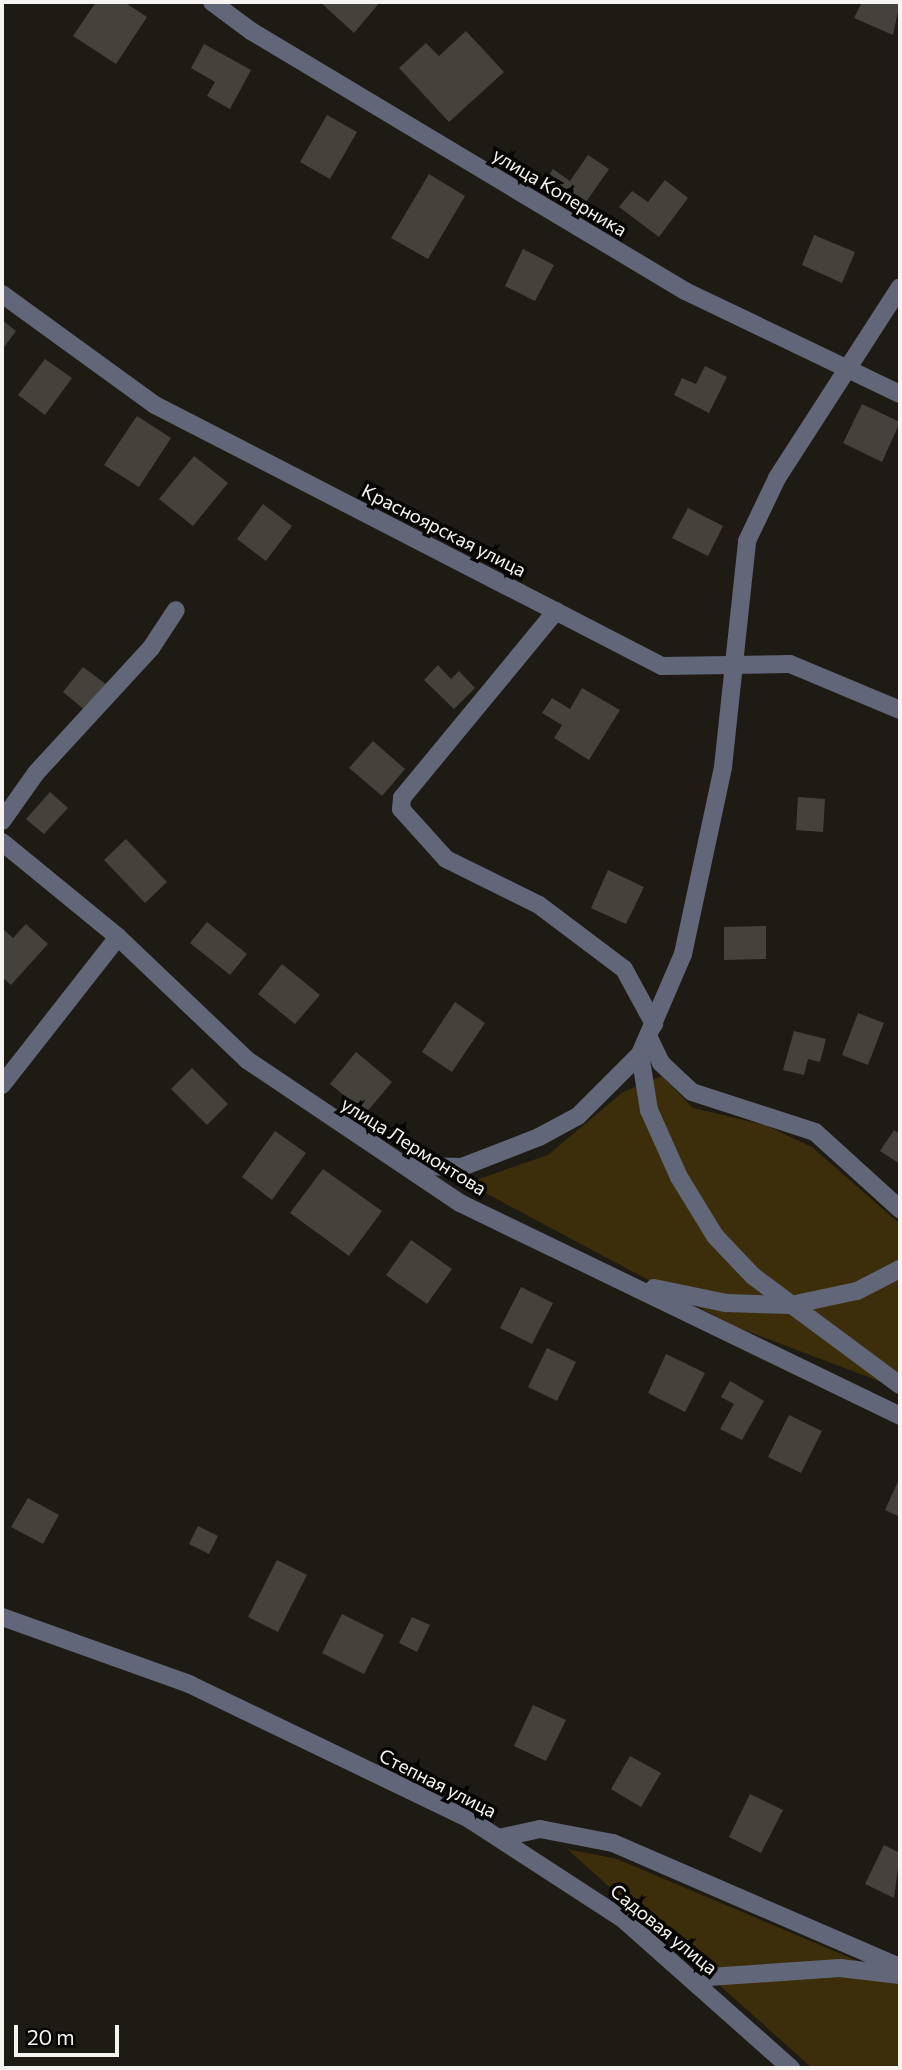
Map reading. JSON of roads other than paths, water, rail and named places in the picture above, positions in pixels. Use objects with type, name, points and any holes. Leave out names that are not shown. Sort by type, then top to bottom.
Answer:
[{"type":"street","name":"улица Коперника","points":[[212,2],[251,31],[685,291],[900,394]]},
{"type":"street","points":[[413,1166],[462,1167],[540,1137],[578,1116],[640,1054],[683,954],[701,874],[723,767],[747,541],[756,517],[852,370],[900,287]]},
{"type":"street","name":"Красноярская улица","points":[[2,294],[155,405],[663,666],[790,664],[900,710]]},
{"type":"street","points":[[2,821],[50,757],[151,648],[176,610]]},
{"type":"street","points":[[556,611],[402,798],[401,809],[446,859],[539,905],[624,969],[651,1030],[661,1063],[692,1093],[815,1132],[900,1209]]},
{"type":"street","name":"улица Лермонтова","points":[[2,842],[118,937],[266,1074],[413,1166],[460,1203],[900,1416]]},
{"type":"street","points":[[2,1085],[118,937]]},
{"type":"street","points":[[640,1054],[649,1110],[678,1177],[715,1236],[791,1305],[900,1385]]},
{"type":"street","points":[[614,1278],[726,1303],[791,1305],[857,1292],[900,1269]]},
{"type":"street","name":"Степная улица","points":[[2,1617],[189,1685],[499,1838],[540,1829],[612,1843],[900,1967]]},
{"type":"street","name":"Садовая улица","points":[[499,1838],[623,1919],[694,1978],[791,2068]]},
{"type":"street","points":[[694,1978],[840,1968],[900,1975]]}]
